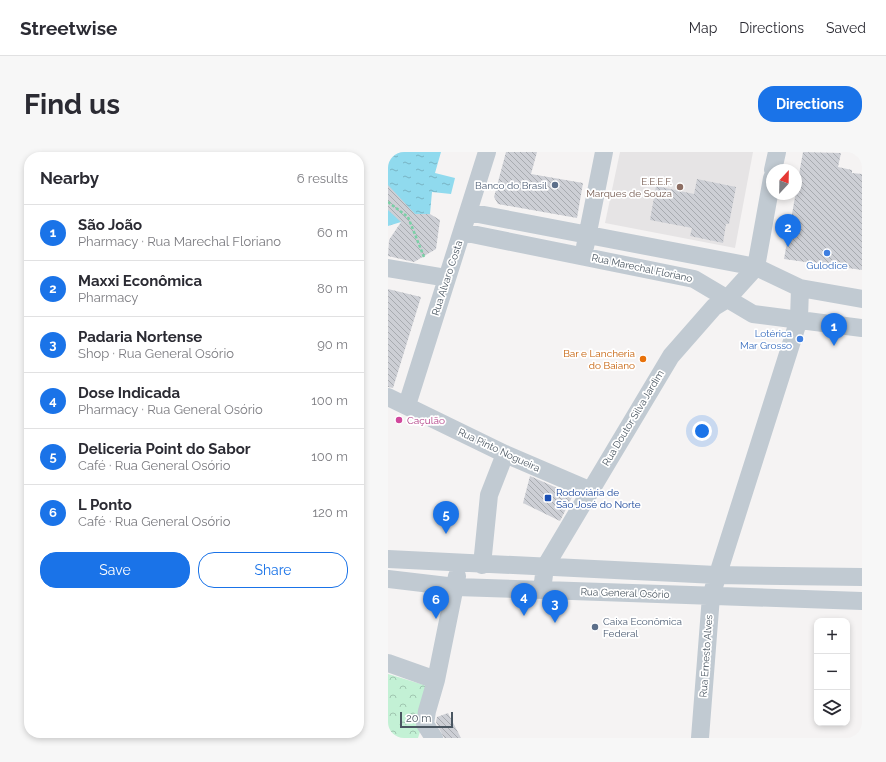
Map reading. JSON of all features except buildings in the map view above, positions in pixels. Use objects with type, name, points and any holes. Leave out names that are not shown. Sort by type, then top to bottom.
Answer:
[{"type":"street","name":"Rua Alvaro Costa","points":[[407,405],[487,152]]},
{"type":"street","points":[[584,256],[604,152]]},
{"type":"street","points":[[774,164],[777,152]]},
{"type":"street","points":[[756,267],[768,200]]},
{"type":"street","name":"Rua Marechal Floriano","points":[[468,212],[756,267],[800,288],[862,299]]},
{"type":"street","name":"Rua Marechal Floriano","points":[[462,232],[694,278],[753,314],[862,328]]},
{"type":"street","name":"Rua Doutor Silva Jardim","points":[[542,590],[545,567],[589,490],[671,356],[714,307],[727,299],[756,267]]},
{"type":"street","points":[[388,268],[446,278]]},
{"type":"street","name":"Rua Ernesto Alves","points":[[700,738],[711,596],[716,575],[799,319],[800,288]]},
{"type":"street","name":"Rua Pinto Nogueira","points":[[388,397],[505,454],[589,490]]},
{"type":"street","points":[[482,565],[489,495],[505,454]]},
{"type":"street","points":[[388,559],[459,564],[716,575],[862,577]]},
{"type":"street","points":[[434,738],[425,724],[456,587],[459,564]]},
{"type":"street","name":"Rua General Osório","points":[[388,579],[456,587],[862,601]]},
{"type":"street","points":[[388,663],[436,680]]},
{"type":"path","points":[[388,202],[408,217],[424,257],[446,278]]},
{"type":"shaded area","name":"E.E.E.F. Marques de Souza","points":[[620,152],[753,152],[735,248],[605,223]]},
{"type":"green space","points":[[388,674],[434,688],[418,738],[388,738]]},
{"type":"water","points":[[388,152],[441,152],[435,173],[455,178],[451,194],[432,192],[430,214],[415,214],[401,222],[388,226]]},
{"type":"place","name":"Banco do Brasil","points":[[555,185]]},
{"type":"place","name":"E.E.E.F. Marques de Souza","points":[[680,187]]},
{"type":"place","name":"Maxxi Econômica","points":[[788,247]]},
{"type":"place","name":"Gulodice","points":[[827,253]]},
{"type":"place","name":"Lotérica Mar Grosso","points":[[800,339]]},
{"type":"place","name":"São João","points":[[834,346]]},
{"type":"place","name":"Bar e Lancheria do Baiano","points":[[643,359]]},
{"type":"place","name":"Caçulão","points":[[399,420]]},
{"type":"place","name":"Rodoviária de São José do Norte","points":[[548,498]]},
{"type":"place","name":"Deliceria Point do Sabor","points":[[446,534]]},
{"type":"place","name":"Dose Indicada","points":[[524,616]]},
{"type":"place","name":"L Ponto","points":[[436,619]]},
{"type":"place","name":"Padaria Nortense","points":[[555,623]]},
{"type":"place","name":"Caixa Econômica Federal","points":[[595,627]]}]
